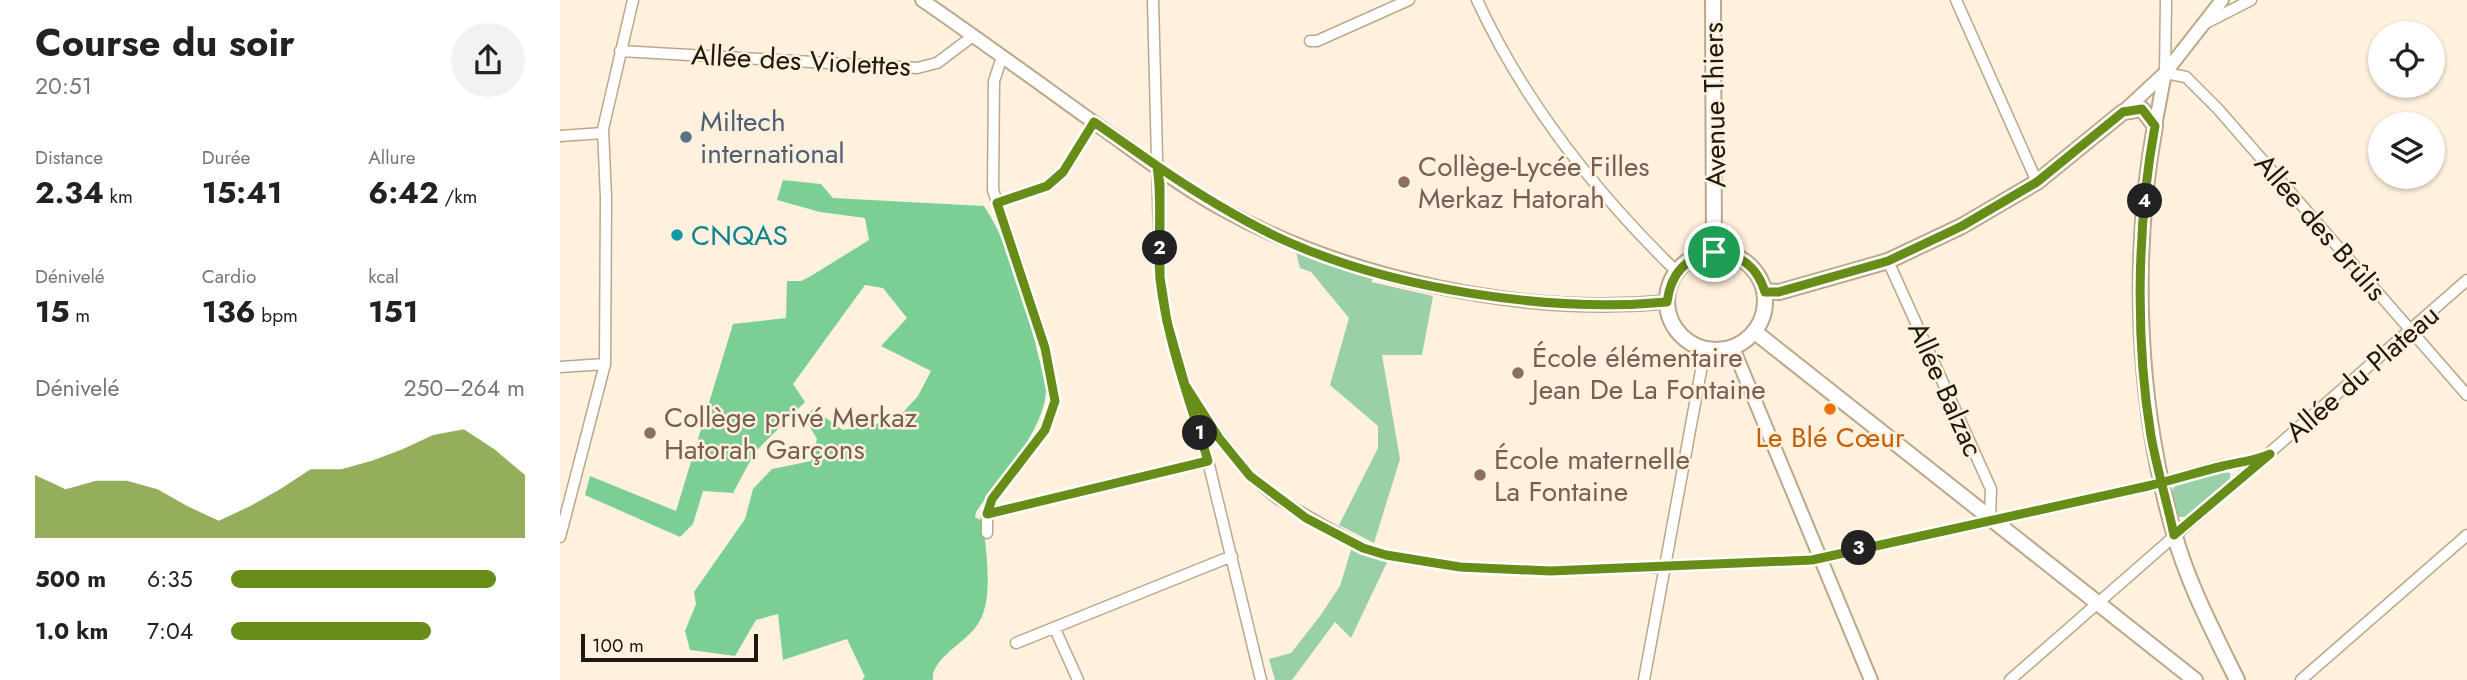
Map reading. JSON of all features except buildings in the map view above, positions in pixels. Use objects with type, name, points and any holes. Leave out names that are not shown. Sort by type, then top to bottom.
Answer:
[{"type":"main road","name":"Avenue Thiers","points":[[1713,0],[1714,252]]},
{"type":"main road","points":[[1765,292],[1779,292],[1888,261],[1983,215],[2037,182],[2123,112],[2142,109],[2155,126],[2147,170],[2144,219],[2143,342],[2151,434],[2174,535],[2198,597],[2237,680]]},
{"type":"main road","points":[[1714,252],[1737,257],[1748,263],[1760,278],[1765,292],[1765,309],[1755,332],[1733,348],[1706,349],[1680,334],[1672,321],[1667,302],[1669,286],[1677,272],[1687,262],[1714,252]]},
{"type":"main road","points":[[1755,332],[2195,680]]},
{"type":"street","points":[[560,537],[605,364],[606,198],[603,134],[633,0]]},
{"type":"street","points":[[922,0],[1220,208],[1285,240],[1377,272],[1458,290],[1564,303],[1609,305],[1667,302]]},
{"type":"street","points":[[1153,0],[1157,166],[1160,184],[1160,277],[1167,322],[1208,461],[1261,680]]},
{"type":"street","points":[[1310,41],[1409,0]]},
{"type":"street","points":[[1478,0],[1513,68],[1572,157],[1623,218],[1677,272]]},
{"type":"street","points":[[1956,0],[2037,182]]},
{"type":"street","points":[[2155,126],[2165,73],[2166,0]]},
{"type":"street","points":[[2123,112],[2165,73],[2222,0]]},
{"type":"street","points":[[2203,25],[2251,0]]},
{"type":"street","name":"Allée des Violettes","points":[[620,51],[917,68],[937,63],[973,36]]},
{"type":"street","points":[[987,533],[987,514],[992,499],[1045,430],[1055,401],[1045,348],[993,190],[995,82],[1002,57]]},
{"type":"street","name":"Allée des Brûlis","points":[[2165,73],[2186,77],[2218,109],[2467,395]]},
{"type":"street","points":[[997,203],[1047,186],[1063,172],[1094,122]]},
{"type":"street","points":[[560,136],[603,134]]},
{"type":"street","name":"Allée Balzac","points":[[1888,261],[1991,489],[1990,520]]},
{"type":"street","name":"Allée du Plateau","points":[[2010,680],[2467,280]]},
{"type":"street","points":[[1733,348],[1871,680]]},
{"type":"street","points":[[1644,680],[1706,349]]},
{"type":"street","points":[[560,367],[605,364]]},
{"type":"street","points":[[1185,385],[1219,438],[1250,476],[1306,518],[1363,548],[1386,555],[1460,567],[1550,571],[1821,559],[2161,483],[2224,465],[2251,462],[2270,454]]},
{"type":"street","points":[[987,514],[1208,461]]},
{"type":"street","points":[[2224,465],[2234,472],[2232,486]]},
{"type":"street","points":[[2301,680],[2467,535]]},
{"type":"street","points":[[1016,643],[1232,556]]},
{"type":"street","points":[[1055,629],[1078,680]]},
{"type":"green space","points":[[783,180],[821,184],[833,198],[984,206],[1006,248],[1022,293],[1046,385],[1045,401],[1021,452],[976,512],[975,517],[984,522],[988,578],[985,605],[975,628],[942,659],[933,673],[933,680],[862,680],[865,677],[847,639],[783,660],[778,614],[756,620],[735,656],[690,650],[685,631],[696,604],[694,592],[745,519],[753,489],[772,469],[811,461],[817,439],[804,417],[813,409],[843,430],[896,420],[918,396],[931,371],[881,346],[907,318],[883,288],[865,285],[793,384],[805,402],[755,452],[733,493],[703,491],[693,524],[680,537],[585,495],[590,476],[676,511],[733,324],[786,318],[787,281],[801,281],[811,276],[869,240],[865,218],[820,212],[777,200]]},
{"type":"green space","points":[[1294,244],[1377,272],[1371,282],[1433,296],[1422,355],[1382,355],[1400,459],[1374,543],[1339,525],[1378,448],[1378,426],[1330,385],[1349,318],[1311,272],[1300,268]]},
{"type":"green space","points":[[2230,473],[2230,480],[2189,517],[2179,517],[2173,504],[2172,494],[2175,487],[2190,478]]},
{"type":"green space","points":[[1353,543],[1390,556],[1351,638],[1335,622],[1292,680],[1275,680],[1269,659],[1291,653],[1320,616],[1340,586]]},
{"type":"place","name":"Miltech international","points":[[686,137]]},
{"type":"place","name":"Collège-Lycée Filles Merkaz Hatorah","points":[[1404,182]]},
{"type":"place","name":"CNQAS","points":[[677,235]]},
{"type":"place","name":"École élémentaire Jean De La Fontaine","points":[[1518,373]]},
{"type":"place","name":"Le Blé Cœur","points":[[1830,409]]},
{"type":"place","name":"Collège privé Merkaz Hatorah Garçons","points":[[650,433]]},
{"type":"place","name":"École maternelle La Fontaine","points":[[1480,475]]},
{"type":"route","points":[[1714,252],[1699,255],[1677,272],[1669,286],[1667,302],[1609,305],[1564,303],[1458,290],[1377,272],[1294,244],[1220,208],[1157,166],[1160,184],[1160,277],[1167,322],[1185,385],[1208,461],[987,514],[992,499],[1045,430],[1055,401],[1045,348],[997,203],[1047,186],[1063,172],[1094,122],[1157,166],[1160,184],[1160,277],[1167,322],[1185,385],[1219,438],[1250,476],[1278,499],[1335,534],[1363,548],[1386,555],[1460,567],[1550,571],[1821,559],[2161,483],[2224,465],[2251,462],[2270,454],[2174,535],[2167,505],[2161,483],[2158,470],[2151,434],[2146,388],[2142,277],[2147,170],[2155,126],[2150,116],[2142,109],[2133,108],[2123,112],[2081,148],[2004,204],[1888,261],[1779,292],[1765,292],[1760,278],[1748,263],[1726,253],[1714,252]]}]
